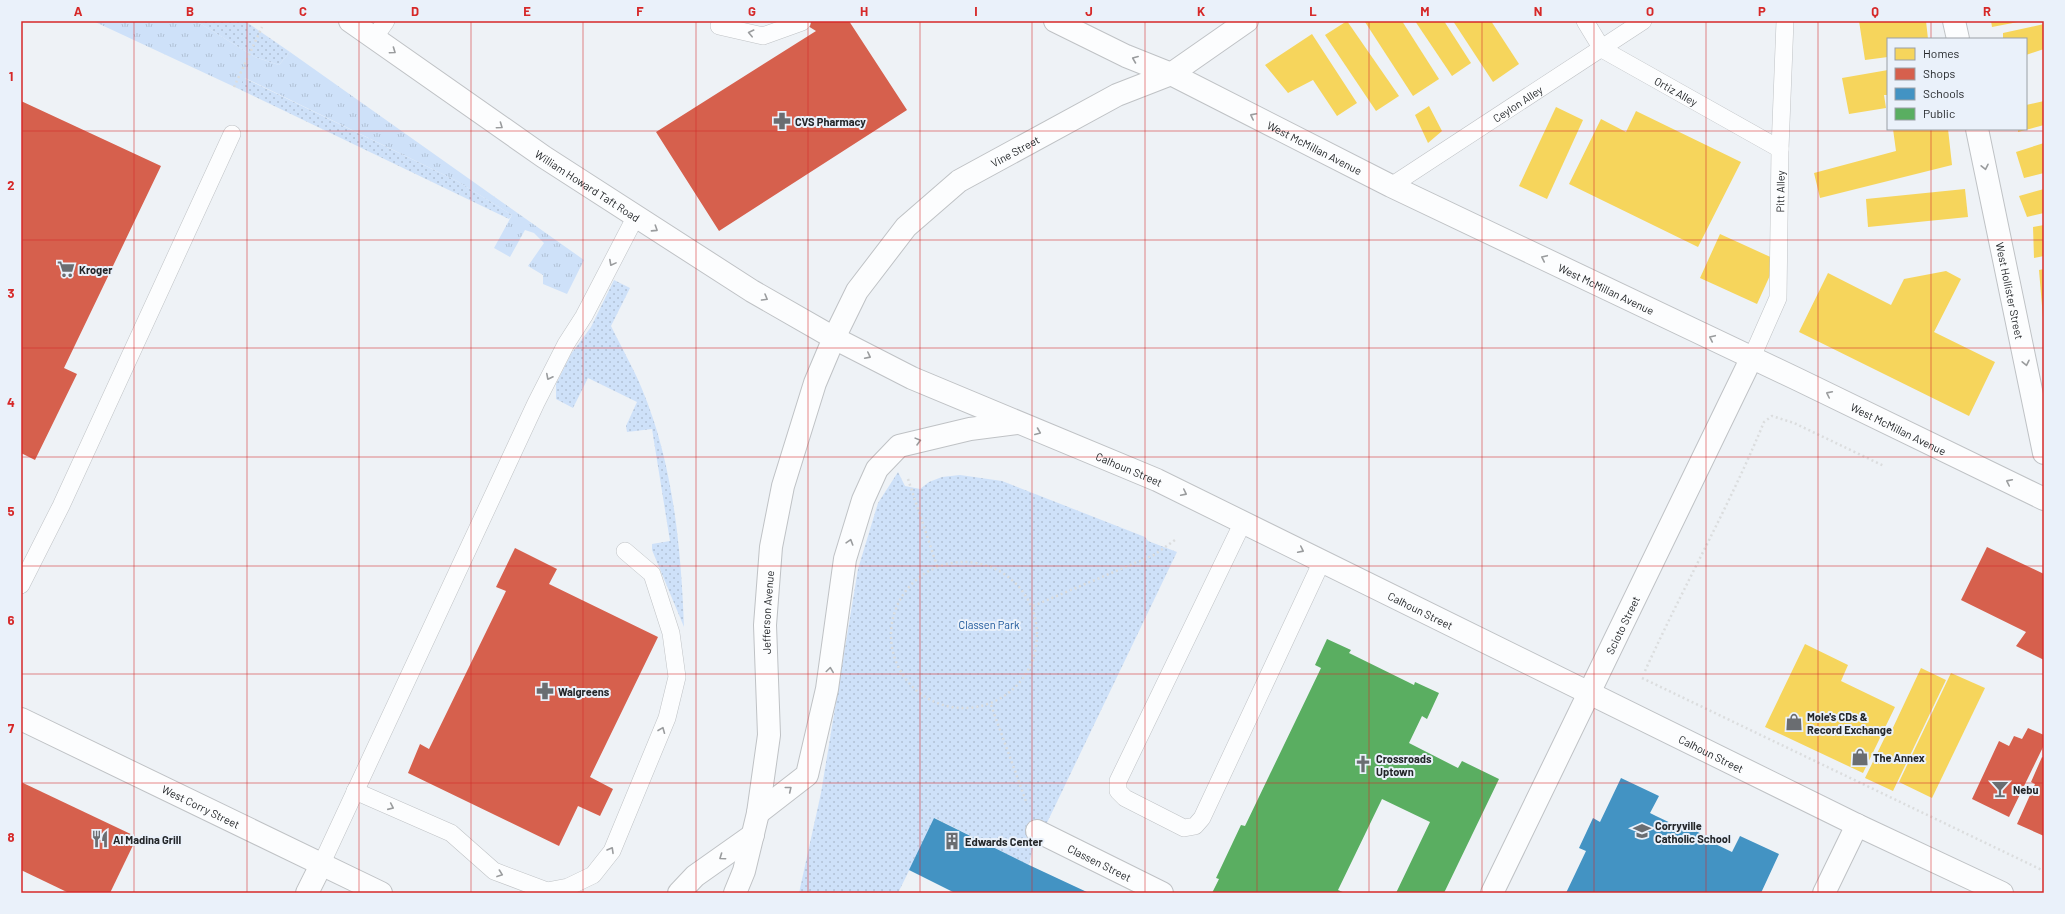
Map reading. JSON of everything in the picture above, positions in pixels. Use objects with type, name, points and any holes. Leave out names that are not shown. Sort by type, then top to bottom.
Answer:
[{"type":"main road","name":"William Howard Taft Road","points":[[350,21],[380,29],[544,157],[752,291],[834,338]]},
{"type":"main road","name":"West McMillan Avenue","points":[[1055,21],[1126,56],[1171,74],[1391,186],[1752,357],[2044,499]]},
{"type":"main road","name":"Vine Street","points":[[834,338],[857,291],[906,227],[959,181],[1117,95],[1171,74],[1247,21]]},
{"type":"main road","points":[[1954,21],[1958,38]]},
{"type":"main road","name":"West Hollister Street","points":[[1977,130],[2044,453]]},
{"type":"main road","name":"Calhoun Street","points":[[834,338],[912,378],[1157,480],[1857,824],[2002,893]]},
{"type":"main road","name":"Jefferson Avenue","points":[[736,893],[744,871],[758,813],[769,735],[765,625],[771,547],[783,486],[815,383],[834,338]]},
{"type":"main road","name":"Scioto Street","points":[[1492,893],[1752,357]]},
{"type":"main road","points":[[758,813],[807,775],[827,689],[845,558],[863,500],[877,469],[899,446],[970,429],[1018,423]]},
{"type":"main road","name":"West Corry Street","points":[[21,719],[381,893]]},
{"type":"main road","points":[[1824,893],[1857,824]]},
{"type":"main road","name":"Classen Street","points":[[1037,831],[1162,893]]},
{"type":"main road","points":[[679,893],[695,876],[753,835]]},
{"type":"main road","points":[[307,893],[321,865]]},
{"type":"lane","name":"Ortiz Alley","points":[[1584,21],[1602,50],[1780,149]]},
{"type":"lane","name":"Ceylon Alley","points":[[1391,186],[1602,50],[1643,21]]},
{"type":"lane","name":"Pitt Alley","points":[[1752,357],[1778,298],[1780,149],[1785,21]]},
{"type":"lane","points":[[720,26],[764,36],[802,22]]},
{"type":"lane","points":[[21,585],[61,506],[232,134]]},
{"type":"lane","points":[[321,865],[536,403],[566,344],[584,316],[636,216]]},
{"type":"lane","points":[[1243,522],[1118,781],[1118,791],[1125,798],[1184,828],[1195,826],[1202,818],[1322,561]]},
{"type":"lane","points":[[355,791],[451,833],[494,871],[547,890],[568,887],[593,875],[612,851],[666,718],[677,677],[672,633],[652,574],[625,551]]},
{"type":"path","points":[[234,87],[262,27]]},
{"type":"path","points":[[1645,671],[1665,627],[1733,493],[1764,422],[1772,416],[1794,423],[1884,466]]},
{"type":"path","points":[[907,475],[937,566]]},
{"type":"path","points":[[1033,606],[1154,555],[1175,540]]},
{"type":"path","points":[[959,562],[989,566],[1003,572],[1021,587],[1033,606],[1038,629],[1036,653],[1030,668],[1027,675],[1011,692],[991,705],[971,709],[951,708],[932,702],[912,688],[898,668],[891,645],[892,620],[900,597],[916,579],[937,566],[959,562]]},
{"type":"path","points":[[1642,678],[2044,871]]},
{"type":"path","points":[[991,705],[1037,831]]},
{"type":"green space","points":[[93,21],[196,21],[255,57],[279,65],[290,52],[584,260],[567,294],[543,284],[543,275],[528,266],[544,243],[534,233],[525,230],[510,257],[494,248],[512,215],[457,181],[245,78],[239,89]]},
{"type":"green space","points":[[196,21],[245,21],[290,52],[279,65],[255,57]]},
{"type":"green space","points":[[244,78],[457,181],[512,215],[509,219],[239,89]]},
{"type":"green space","points":[[614,280],[630,288],[611,326],[635,373],[653,417],[668,476],[678,536],[684,627],[652,550],[652,544],[670,541],[652,429],[627,432],[626,426],[637,402],[588,378],[573,408],[556,399],[556,384],[571,354],[591,327]]},
{"type":"green space","name":"Classen Park","points":[[898,472],[905,486],[920,489],[929,482],[942,477],[960,475],[1002,481],[1145,537],[1148,541],[1177,552],[1043,831],[1037,831],[1029,865],[935,818],[898,893],[799,893],[821,793],[858,569],[878,503]]},
{"type":"building: Homes","points":[[1347,21],[1399,96],[1376,111],[1325,35]]},
{"type":"building: Homes","points":[[1402,21],[1439,79],[1413,96],[1365,22]]},
{"type":"building: Homes","points":[[1415,21],[1444,21],[1471,63],[1452,76]]},
{"type":"building: Homes","points":[[1453,21],[1491,21],[1519,64],[1493,82]]},
{"type":"building: Homes","points":[[1859,21],[1926,21],[1928,38],[1887,38],[1887,57],[1865,60]]},
{"type":"building: Homes","points":[[1991,21],[2018,21],[2018,22],[1992,27]]},
{"type":"building: Homes","points":[[2044,24],[2044,49],[2027,55],[2027,38],[2003,38],[2003,33]]},
{"type":"building: Homes","points":[[1312,34],[1357,103],[1337,116],[1313,80],[1288,93],[1265,65]]},
{"type":"building: Homes","points":[[1887,70],[1887,95],[1884,95],[1886,108],[1849,114],[1842,78]]},
{"type":"building: Homes","points":[[2044,101],[2044,125],[2027,130],[2027,105]]},
{"type":"building: Homes","points":[[1429,106],[1442,131],[1428,143],[1415,115]]},
{"type":"building: Homes","points":[[1556,107],[1583,120],[1547,199],[1519,186]]},
{"type":"building: Homes","points":[[1636,111],[1741,162],[1698,247],[1569,184],[1601,119],[1626,132]]},
{"type":"building: Homes","points":[[1893,130],[1948,130],[1952,165],[1820,198],[1814,173],[1896,151]]},
{"type":"building: Homes","points":[[2044,143],[2044,173],[2024,178],[2016,152]]},
{"type":"building: Homes","points":[[1965,189],[1968,217],[1868,227],[1866,199]]},
{"type":"building: Homes","points":[[2044,189],[2044,213],[2027,217],[2019,196]]},
{"type":"building: Homes","points":[[2044,225],[2044,256],[2034,258],[2033,227]]},
{"type":"building: Homes","points":[[1720,234],[1777,260],[1757,304],[1700,278]]},
{"type":"building: Homes","points":[[2044,269],[2044,318],[2043,318],[2039,270]]},
{"type":"building: Homes","points":[[1946,271],[1961,279],[1934,332],[1995,362],[1969,416],[1799,332],[1828,273],[1891,305],[1904,279]]},
{"type":"building: Homes","points":[[1805,644],[1848,665],[1841,681],[1895,707],[1863,773],[1765,727]]},
{"type":"building: Homes","points":[[1921,668],[1946,680],[1893,791],[1865,778],[1887,733],[1890,734]]},
{"type":"building: Homes","points":[[1951,673],[1985,688],[1932,798],[1899,782]]},
{"type":"building: Shops","name":"CVS Pharmacy","points":[[800,21],[849,21],[907,110],[719,231],[656,132],[816,31]]},
{"type":"building: Shops","name":"Kroger","points":[[21,101],[161,166],[64,368],[77,374],[35,460],[21,453]]},
{"type":"building: Shops","points":[[1987,547],[2044,574],[2044,660],[2016,646],[2026,632],[1961,600]]},
{"type":"building: Shops","name":"Walgreens","points":[[515,548],[557,569],[549,584],[658,637],[590,777],[613,789],[600,816],[578,806],[559,846],[408,773],[420,744],[429,749],[506,591],[496,587]]},
{"type":"building: Shops","points":[[2028,728],[2044,735],[2044,745],[2009,817],[1972,799],[1999,741],[2009,746],[2014,736],[2022,739]]},
{"type":"building: Shops","points":[[2042,757],[2044,758],[2044,836],[2017,824],[2035,784],[2031,782]]},
{"type":"building: Shops","points":[[21,782],[137,837],[110,893],[69,893],[21,870]]},
{"type":"building: Schools","name":"Corryville Catholic School","points":[[1621,778],[1659,796],[1650,813],[1656,816],[1679,827],[1681,824],[1706,836],[1705,839],[1732,852],[1740,836],[1779,854],[1761,893],[1566,893],[1586,851],[1579,848],[1593,818],[1600,822]]},
{"type":"building: Schools","name":"Edwards Center","points":[[934,818],[1089,893],[955,893],[909,870]]},
{"type":"building: Public","name":"Crossroads Uptown","points":[[1327,639],[1351,650],[1349,653],[1414,685],[1415,682],[1439,693],[1427,719],[1422,716],[1409,743],[1458,768],[1462,761],[1499,779],[1444,893],[1396,893],[1430,822],[1382,799],[1338,890],[1345,893],[1212,893],[1219,879],[1216,878],[1241,825],[1245,826],[1321,668],[1315,665]]},
{"type":"place","name":"CVS Pharmacy","points":[[782,121]]},
{"type":"place","name":"Kroger","points":[[66,269]]},
{"type":"place","name":"Walgreens","points":[[545,691]]},
{"type":"place","name":"Mole's CDs & Record Exchange","points":[[1794,722]]},
{"type":"place","name":"The Annex","points":[[1860,757]]},
{"type":"place","name":"Crossroads Uptown","points":[[1363,764]]},
{"type":"place","name":"Nebu","points":[[2000,789]]},
{"type":"place","name":"Corryville Catholic School","points":[[1642,831]]},
{"type":"place","name":"Al Madina Grill","points":[[100,839]]},
{"type":"place","name":"Edwards Center","points":[[952,841]]}]
